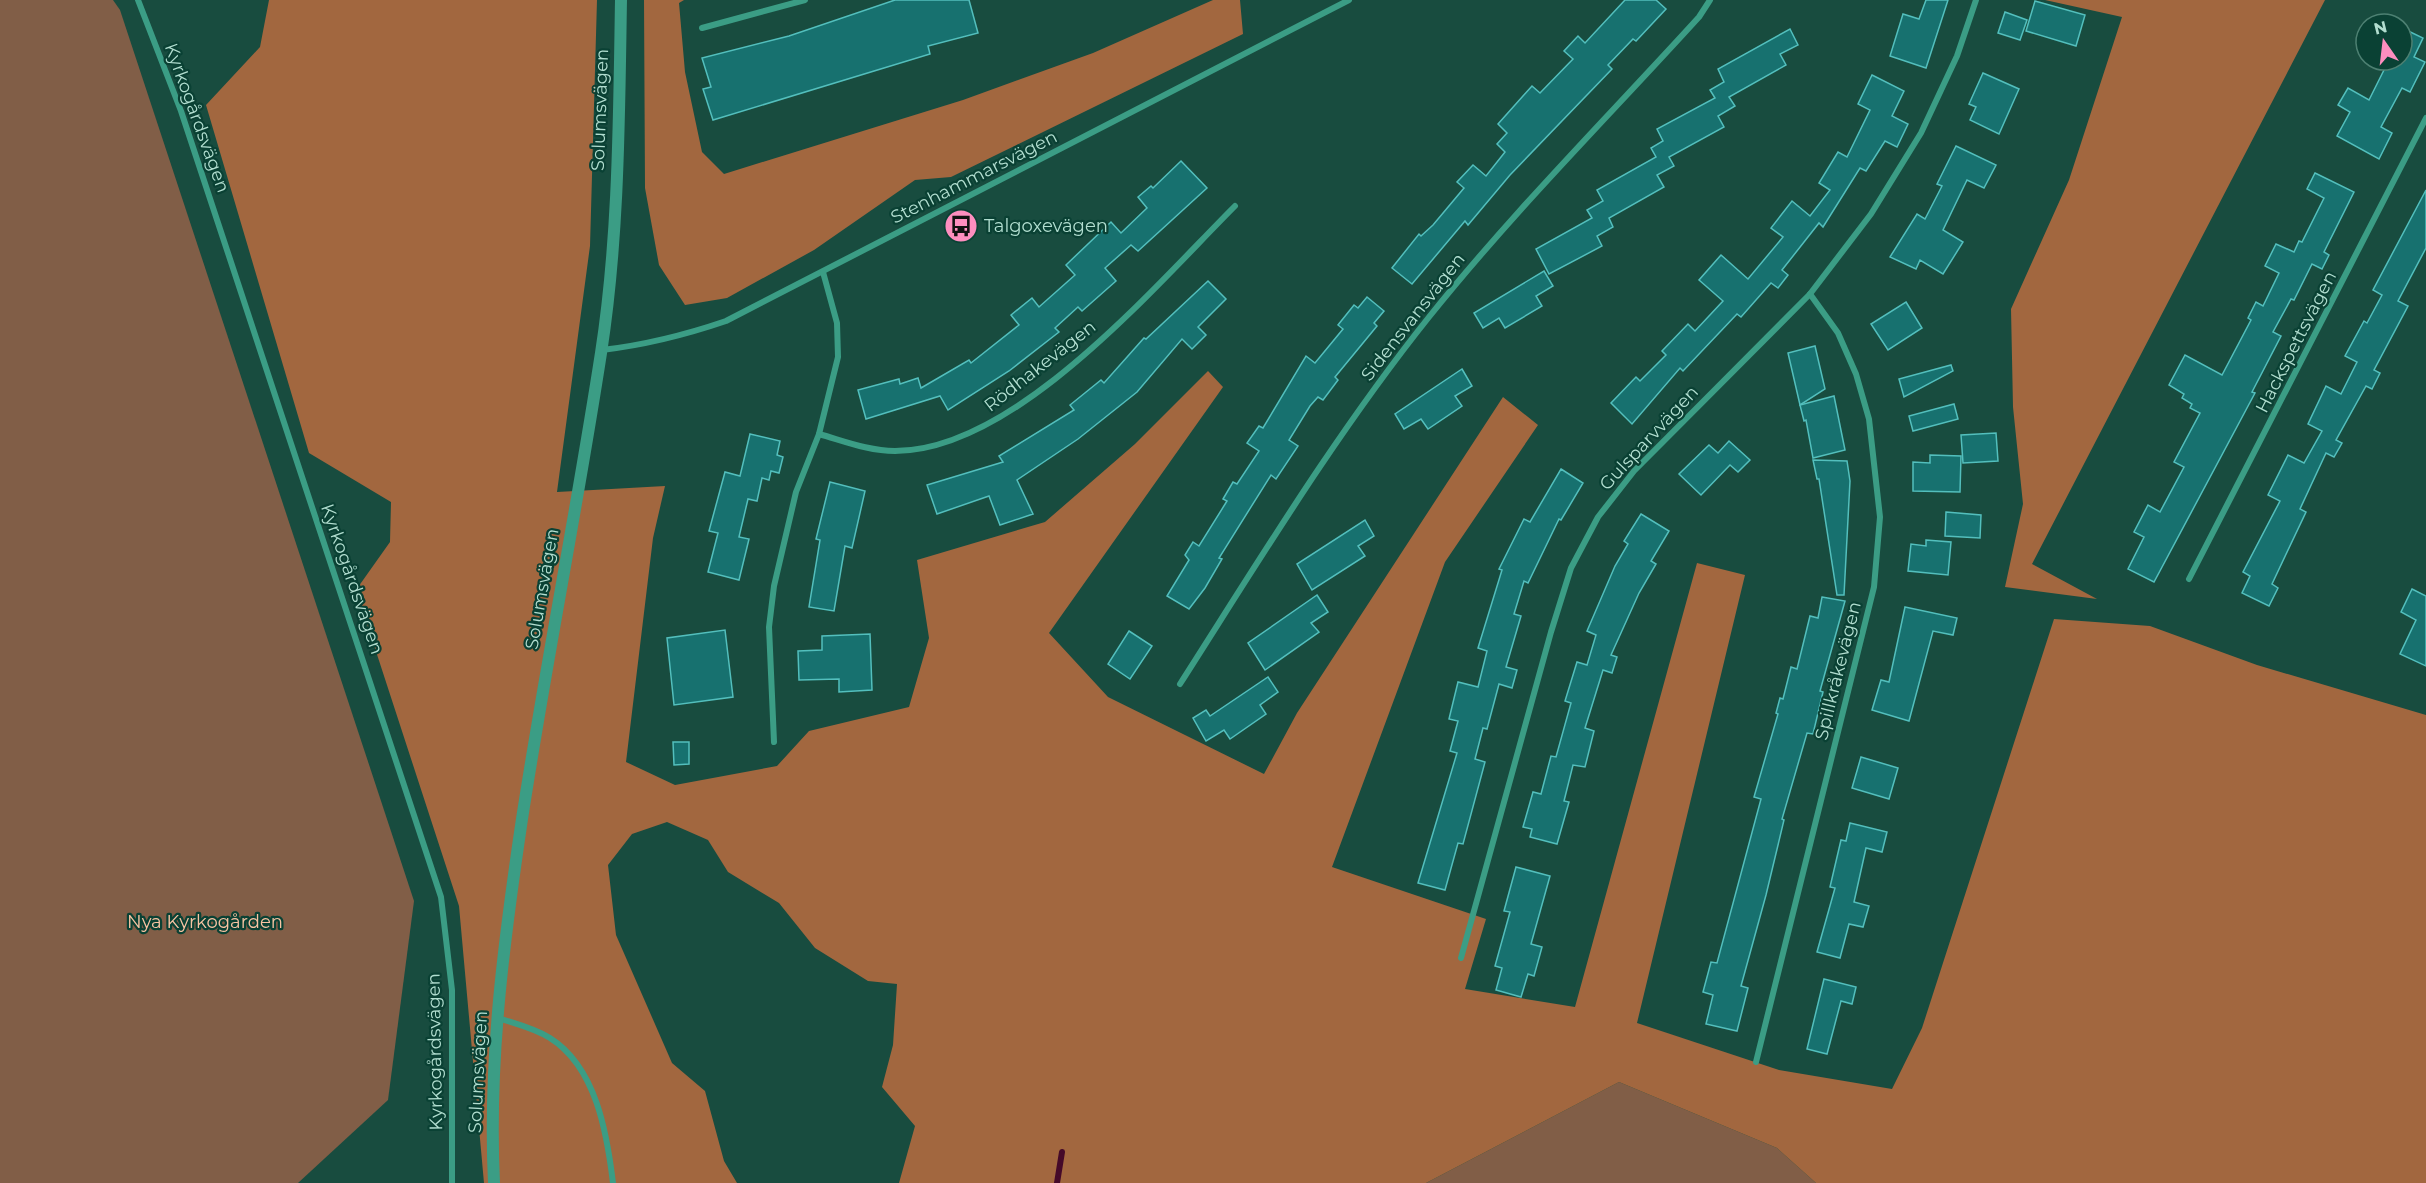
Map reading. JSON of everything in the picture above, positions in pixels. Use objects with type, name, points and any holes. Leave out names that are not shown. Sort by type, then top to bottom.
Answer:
[{"type":"main road","name":"Solumsvägen","points":[[494,1183],[492,1102],[505,933],[526,792],[602,350],[615,206],[621,0]]},
{"type":"street","name":"Kyrkogårdsvägen","points":[[138,0],[181,111],[441,897],[452,990],[452,1183]]},
{"type":"street","points":[[702,28],[805,0]]},
{"type":"street","name":"Stenhammarsvägen","points":[[602,350],[645,345],[681,337],[726,321],[1349,0]]},
{"type":"street","name":"Sidensvansvägen","points":[[1180,684],[1307,485],[1430,316],[1520,211],[1699,17],[1710,0]]},
{"type":"street","name":"Gulsparvvägen","points":[[1461,958],[1487,857],[1571,568],[1598,517],[1634,471],[1810,294],[1871,214],[1921,133],[1957,56],[1976,0]]},
{"type":"street","name":"Hackspettsvägen","points":[[2189,579],[2426,118]]},
{"type":"street","name":"Rödhakevägen","points":[[819,434],[861,446],[894,451],[949,442],[988,426],[1021,404],[1095,346],[1235,206]]},
{"type":"street","points":[[774,742],[769,627],[774,586],[796,492],[819,434],[838,357],[837,324],[823,272]]},
{"type":"street","name":"Spillkråkevägen","points":[[1755,1062],[1867,618],[1874,587],[1880,517],[1869,419],[1856,374],[1838,333],[1810,294]]},
{"type":"street","points":[[498,1018],[531,1028],[551,1038],[573,1060],[601,1113],[614,1183]]},
{"type":"green space","name":"Nya Kyrkogården","points":[[0,0],[113,0],[120,10],[414,901],[388,1100],[298,1183],[0,1183]]},
{"type":"green space","points":[[1619,1082],[1777,1148],[1816,1183],[1426,1183]]},
{"type":"shaded area","points":[[269,0],[597,0],[590,246],[557,492],[665,486],[653,538],[626,762],[675,785],[777,766],[809,731],[909,707],[929,638],[917,560],[1045,522],[1135,444],[1208,371],[1223,387],[1049,633],[1108,697],[1264,774],[1297,713],[1503,397],[1538,425],[1445,562],[1332,867],[1486,919],[1465,989],[1575,1007],[1697,563],[1745,575],[1637,1023],[1779,1070],[1892,1089],[1922,1028],[2054,619],[2150,626],[2257,665],[2426,715],[2426,1183],[1816,1183],[1777,1148],[1619,1082],[1426,1183],[899,1183],[915,1126],[882,1087],[893,1045],[897,984],[868,981],[815,948],[779,903],[728,872],[708,840],[667,822],[632,834],[608,865],[616,935],[672,1063],[705,1091],[724,1161],[737,1183],[484,1183],[459,906],[356,590],[390,542],[391,502],[309,453],[206,105],[260,47]]},
{"type":"shaded area","points":[[644,0],[684,0],[679,3],[685,72],[702,152],[724,174],[963,100],[1093,53],[1213,0],[1240,0],[1243,34],[951,177],[915,180],[814,250],[727,298],[685,305],[659,265],[645,188]]},
{"type":"shaded area","points":[[2045,0],[2325,0],[2032,564],[2097,599],[2005,587],[2023,504],[2013,407],[2011,309],[2069,180],[2122,17]]},
{"type":"building","points":[[895,0],[969,0],[978,33],[928,46],[930,54],[713,120],[703,89],[711,87],[702,58],[789,36]]},
{"type":"building","points":[[1625,0],[1656,0],[1666,9],[1636,41],[1633,39],[1608,65],[1612,69],[1510,175],[1468,225],[1465,221],[1412,284],[1392,268],[1419,234],[1421,236],[1433,225],[1464,188],[1457,182],[1473,165],[1486,176],[1505,152],[1497,144],[1507,133],[1498,124],[1532,86],[1540,93],[1573,59],[1564,51],[1578,36],[1585,43]]},
{"type":"building","points":[[1926,0],[1948,0],[1926,68],[1890,56],[1903,14],[1919,19]]},
{"type":"building","points":[[2035,1],[2085,15],[2076,46],[2026,31]]},
{"type":"building","points":[[2005,12],[2027,20],[2020,40],[1998,33]]},
{"type":"building","points":[[1790,29],[1798,45],[1780,54],[1786,65],[1729,97],[1735,106],[1718,116],[1724,127],[1669,157],[1674,166],[1657,175],[1664,187],[1609,218],[1613,227],[1597,236],[1602,246],[1549,274],[1536,249],[1592,218],[1587,210],[1603,201],[1597,190],[1656,157],[1651,148],[1663,141],[1657,129],[1715,98],[1710,90],[1724,82],[1718,69]]},
{"type":"building","points":[[2414,34],[2423,38],[2414,57]]},
{"type":"building","points":[[2414,57],[2425,62],[2410,92],[2402,88],[2381,127],[2392,133],[2379,159],[2337,136],[2350,112],[2338,105],[2348,88],[2369,100],[2383,72],[2414,72]]},
{"type":"building","points":[[1983,73],[2019,89],[1999,134],[1970,120],[1976,107],[1969,104]]},
{"type":"building","points":[[1872,75],[1904,91],[1892,116],[1908,124],[1897,147],[1885,141],[1866,171],[1860,168],[1823,227],[1819,223],[1782,270],[1788,275],[1778,288],[1771,283],[1741,317],[1737,314],[1683,371],[1680,368],[1632,424],[1611,403],[1636,377],[1640,381],[1666,355],[1662,351],[1688,324],[1695,331],[1723,301],[1699,280],[1721,255],[1748,279],[1783,237],[1771,228],[1792,201],[1810,216],[1830,190],[1819,183],[1838,152],[1847,157],[1870,110],[1858,104]]},
{"type":"building","points":[[1956,146],[1996,165],[1984,188],[1967,180],[1943,230],[1963,242],[1943,274],[1920,260],[1916,269],[1890,257],[1917,214],[1925,219],[1942,186],[1937,184]]},
{"type":"building","points":[[1181,161],[1207,188],[1138,251],[1131,245],[1105,268],[1116,281],[1082,311],[1078,307],[1055,328],[1059,332],[1009,371],[948,410],[940,396],[866,419],[858,390],[899,379],[900,384],[918,378],[921,388],[969,360],[971,363],[1019,325],[1011,315],[1032,298],[1039,307],[1075,275],[1066,265],[1111,222],[1121,233],[1147,208],[1138,197],[1151,186],[1153,188]]},
{"type":"building","points":[[2315,173],[2354,192],[2324,252],[2329,255],[2322,269],[2312,264],[2294,300],[2291,299],[2273,332],[2281,336],[2252,392],[2255,393],[2154,582],[2128,569],[2144,537],[2134,532],[2148,505],[2160,512],[2184,467],[2174,462],[2200,413],[2190,408],[2192,404],[2182,398],[2184,394],[2169,385],[2185,355],[2222,375],[2251,320],[2248,318],[2256,302],[2263,306],[2279,273],[2265,266],[2276,244],[2294,252],[2299,241],[2302,242],[2324,198],[2307,189]]},
{"type":"building","points":[[2426,190],[2426,248],[2398,301],[2408,306],[2374,370],[2380,373],[2372,389],[2366,386],[2336,440],[2342,443],[2334,457],[2326,453],[2300,509],[2306,512],[2272,584],[2278,588],[2269,606],[2242,593],[2250,576],[2243,572],[2280,501],[2268,495],[2288,455],[2304,463],[2322,431],[2308,424],[2326,386],[2341,394],[2357,362],[2345,356],[2364,321],[2367,323],[2382,295],[2373,290]]},
{"type":"building","points":[[1544,271],[1553,286],[1536,296],[1542,306],[1505,328],[1499,318],[1483,328],[1474,313]]},
{"type":"building","points":[[1208,281],[1226,299],[1198,327],[1206,335],[1192,349],[1182,339],[1137,392],[1078,439],[1017,480],[1033,514],[1000,525],[989,496],[937,514],[927,485],[1003,462],[999,456],[1074,410],[1070,405],[1101,380],[1104,383],[1144,338],[1146,339]]},
{"type":"building","points":[[1367,297],[1384,311],[1374,323],[1377,326],[1335,377],[1338,380],[1323,400],[1318,397],[1310,406],[1289,440],[1298,446],[1276,479],[1271,475],[1219,558],[1222,559],[1205,588],[1189,609],[1167,596],[1189,560],[1185,555],[1193,542],[1199,546],[1227,501],[1223,499],[1233,482],[1237,484],[1259,451],[1247,443],[1259,426],[1263,428],[1306,356],[1315,363],[1343,329],[1338,325],[1354,305],[1358,308]]},
{"type":"building","points":[[1906,302],[1922,328],[1888,350],[1871,324]]},
{"type":"building","points":[[1815,346],[1825,389],[1800,405],[1788,353]]},
{"type":"building","points":[[1951,365],[1953,371],[1904,397],[1899,379]]},
{"type":"building","points":[[1462,369],[1472,386],[1455,396],[1462,406],[1428,429],[1421,419],[1404,429],[1395,414]]},
{"type":"building","points":[[1834,396],[1845,450],[1813,458],[1806,420],[1804,421],[1800,405]]},
{"type":"building","points":[[1954,404],[1958,419],[1913,431],[1909,416]]},
{"type":"building","points":[[1996,433],[1998,461],[1963,463],[1961,435]]},
{"type":"building","points":[[750,434],[780,441],[777,455],[783,457],[779,473],[771,471],[769,480],[762,478],[757,501],[748,499],[739,537],[749,539],[739,580],[708,572],[718,533],[709,531],[725,472],[740,476]]},
{"type":"building","points":[[1729,441],[1750,460],[1738,472],[1730,465],[1701,495],[1679,474],[1709,445],[1718,453]]},
{"type":"building","points":[[1930,455],[1961,456],[1960,492],[1913,491],[1913,462],[1930,463]]},
{"type":"building","points":[[1813,460],[1847,461],[1850,481],[1844,595],[1837,595],[1819,479],[1817,479]]},
{"type":"building","points":[[1561,469],[1583,483],[1561,520],[1559,519],[1528,583],[1524,581],[1514,614],[1521,616],[1506,667],[1517,670],[1512,688],[1499,684],[1487,729],[1483,728],[1475,759],[1485,762],[1463,844],[1458,843],[1445,890],[1418,883],[1457,753],[1450,751],[1458,721],[1449,719],[1458,682],[1478,687],[1487,651],[1478,648],[1502,570],[1499,569],[1524,519],[1530,522]]},
{"type":"building","points":[[830,482],[865,491],[852,548],[845,546],[834,611],[809,607],[820,540],[816,539]]},
{"type":"building","points":[[1946,512],[1981,515],[1980,538],[1945,536]]},
{"type":"building","points":[[1641,514],[1669,531],[1651,561],[1656,564],[1639,593],[1611,655],[1617,657],[1612,673],[1603,670],[1585,728],[1594,731],[1585,767],[1573,765],[1564,801],[1569,802],[1557,844],[1530,837],[1532,829],[1523,827],[1533,792],[1541,794],[1551,756],[1556,757],[1571,703],[1565,701],[1577,662],[1587,665],[1596,635],[1587,631],[1615,566],[1628,544],[1624,541]]},
{"type":"building","points":[[1365,520],[1374,536],[1358,546],[1365,556],[1312,590],[1297,564]]},
{"type":"building","points":[[1926,540],[1951,542],[1948,575],[1908,571],[1911,544],[1926,546]]},
{"type":"building","points":[[2412,589],[2426,596],[2426,666],[2400,654],[2416,620],[2401,612]]},
{"type":"building","points":[[1317,595],[1328,612],[1311,623],[1319,632],[1265,670],[1248,643]]},
{"type":"building","points":[[1822,597],[1845,601],[1820,691],[1823,692],[1813,734],[1807,733],[1782,819],[1784,820],[1766,895],[1741,986],[1748,988],[1737,1031],[1706,1024],[1713,995],[1703,992],[1711,962],[1717,963],[1761,799],[1754,797],[1778,714],[1776,713],[1780,698],[1783,699],[1791,667],[1797,669],[1810,616],[1818,618]]},
{"type":"building","points":[[1905,607],[1957,618],[1953,635],[1933,631],[1909,721],[1872,710],[1881,680],[1889,682]]},
{"type":"building","points":[[725,630],[733,697],[674,705],[667,638]]},
{"type":"building","points":[[1129,631],[1152,646],[1130,679],[1108,664]]},
{"type":"building","points":[[870,634],[872,690],[839,692],[839,679],[799,680],[798,651],[822,650],[822,636]]},
{"type":"building","points":[[1268,677],[1278,692],[1260,705],[1266,714],[1230,739],[1224,730],[1206,741],[1193,718],[1206,710],[1210,716]]},
{"type":"building","points":[[673,742],[689,742],[689,764],[674,765]]},
{"type":"building","points":[[1861,757],[1898,768],[1889,799],[1852,788]]},
{"type":"building","points":[[1850,823],[1887,832],[1882,852],[1866,848],[1854,902],[1869,906],[1863,927],[1849,924],[1840,958],[1817,952],[1835,888],[1830,887],[1841,840],[1846,841]]},
{"type":"building","points":[[1516,867],[1550,876],[1531,944],[1542,947],[1534,976],[1528,974],[1521,997],[1496,990],[1502,968],[1495,966],[1510,912],[1504,911]]},
{"type":"building","points":[[1824,979],[1856,987],[1852,1004],[1841,1001],[1827,1054],[1807,1049]]},
{"type":"waterway","points":[[1057,1183],[1062,1152]]},
{"type":"place","name":"Talgoxevägen","points":[[961,226]]}]
